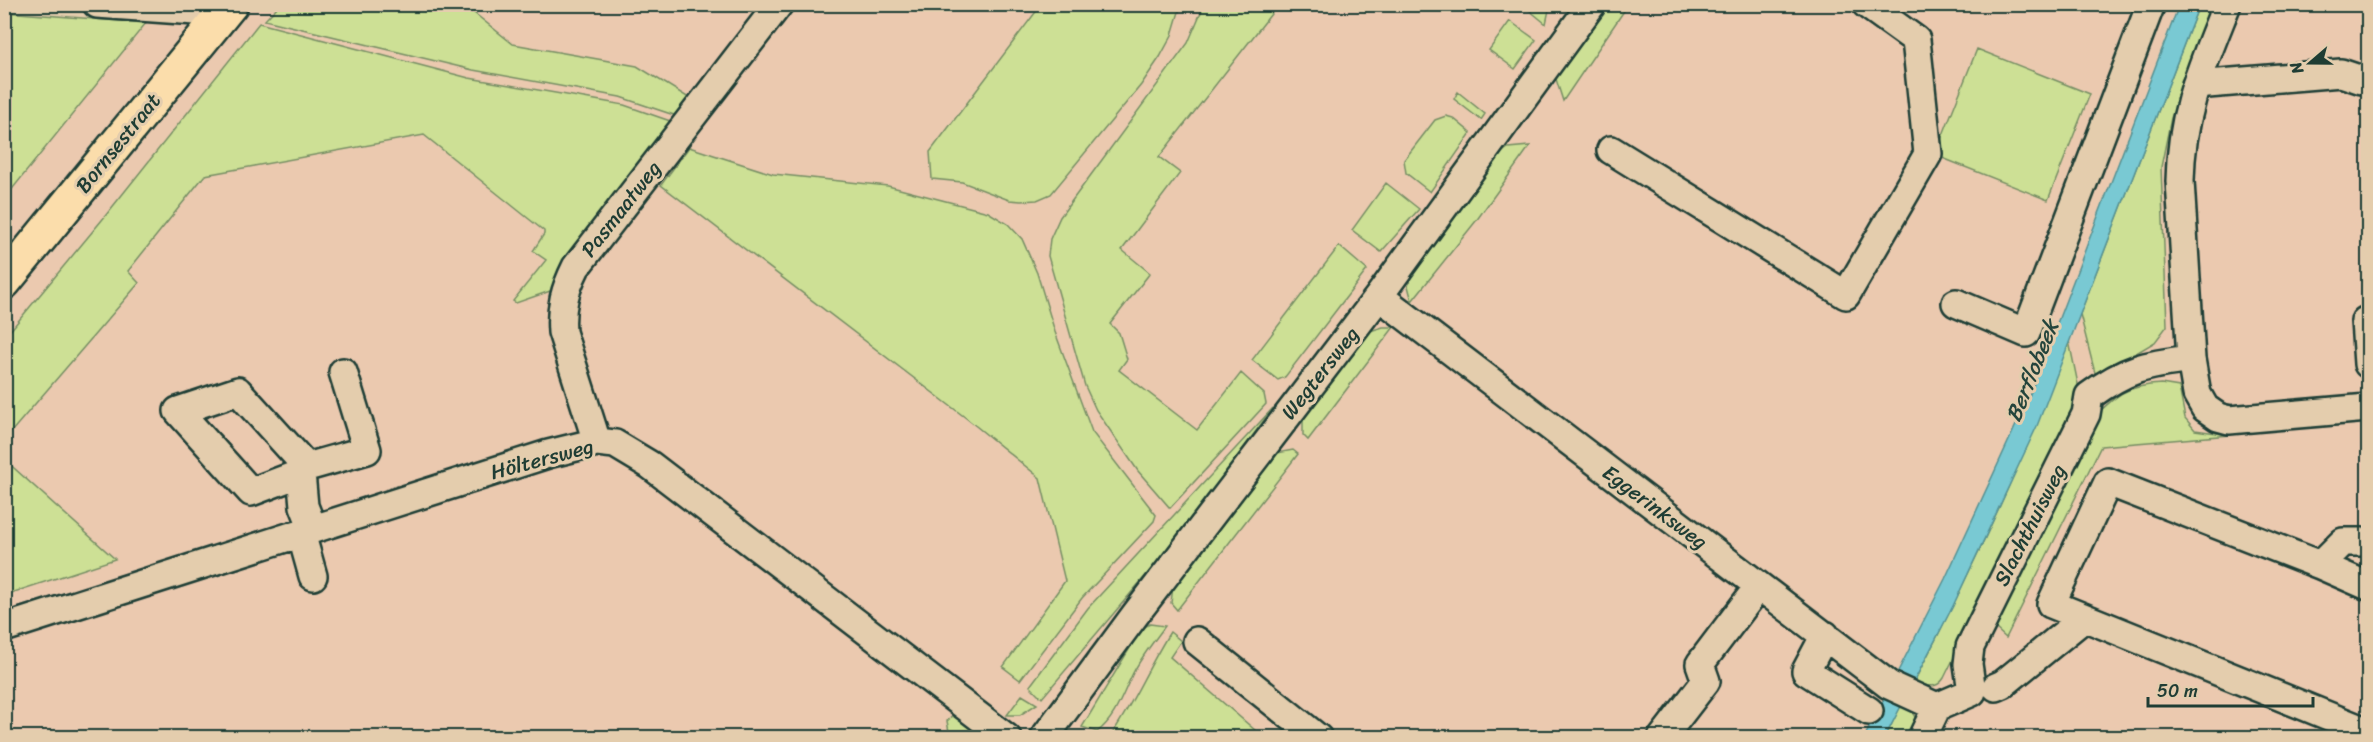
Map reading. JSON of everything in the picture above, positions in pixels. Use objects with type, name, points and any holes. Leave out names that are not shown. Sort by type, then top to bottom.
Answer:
[{"type":"main road","name":"Bornsestraat","points":[[4,282],[209,8]]},
{"type":"street","points":[[97,4],[209,8]]},
{"type":"street","name":"Pasmaatweg","points":[[597,442],[562,332],[561,314],[566,287],[576,267],[779,4]]},
{"type":"street","name":"Wegtersweg","points":[[1044,738],[1379,296],[1592,4]]},
{"type":"street","points":[[1611,150],[1846,295],[1928,153],[1916,40],[1866,4]]},
{"type":"street","points":[[1956,303],[2026,333],[2151,4]]},
{"type":"street","points":[[2227,4],[2196,85],[2184,127],[2181,152],[2191,359],[2197,394],[2205,408],[2218,417],[2229,420],[2368,408]]},
{"type":"street","points":[[2196,85],[2341,73],[2362,80],[2368,79]]},
{"type":"street","name":"Eggerinksweg","points":[[1379,296],[1759,586],[1901,691],[1937,707]]},
{"type":"street","points":[[2368,320],[2365,321],[2368,364]]},
{"type":"street","name":"Slachthuisweg","points":[[1937,707],[1972,692],[1968,664],[1970,646],[2086,414],[2089,396],[2116,377],[2136,368],[2191,359]]},
{"type":"street","points":[[313,576],[304,506],[304,470],[368,450],[343,372]]},
{"type":"street","name":"Höltersweg","points":[[4,628],[548,454],[597,442],[615,444],[650,465],[1006,738]]},
{"type":"street","points":[[2368,586],[2108,482],[2051,604],[2368,732]]},
{"type":"street","points":[[2320,565],[2343,542],[2368,542]]},
{"type":"street","points":[[1662,738],[1706,681],[1700,664],[1759,586]]},
{"type":"street","points":[[1996,687],[2003,684],[2084,618]]},
{"type":"street","points":[[1825,635],[1806,671],[1869,711]]},
{"type":"street","points":[[1197,640],[1318,738]]},
{"type":"street","points":[[1922,738],[1937,707]]},
{"type":"shaded area","points":[[156,5],[2368,5],[2368,737],[5,738],[5,192]]},
{"type":"green space","points":[[279,5],[464,5],[513,44],[637,66],[689,98],[677,116],[620,97],[473,70],[265,20]]},
{"type":"green space","points":[[1041,5],[1181,5],[1172,35],[1141,85],[1051,194],[1037,200],[1009,200],[962,182],[932,179],[930,152]]},
{"type":"green space","points":[[1204,5],[1278,5],[1159,157],[1180,173],[1122,250],[1150,273],[1110,324],[1119,333],[1127,359],[1119,370],[1197,430],[1241,373],[1264,394],[1266,404],[1170,508],[1138,471],[1096,410],[1085,386],[1048,256],[1050,239],[1060,217],[1188,43]]},
{"type":"green space","points":[[1523,5],[1550,5],[1546,24]]},
{"type":"green space","points":[[1607,5],[1628,5],[1563,101],[1555,76]]},
{"type":"green space","points":[[2199,5],[2216,5],[2171,118],[2161,167],[2167,326],[2155,342],[2096,377],[2080,314]]},
{"type":"green space","points":[[4,12],[146,23],[5,198]]},
{"type":"green space","points":[[1510,21],[1536,40],[1515,69],[1489,50]]},
{"type":"green space","points":[[259,23],[469,78],[624,105],[673,122],[553,290],[516,303],[513,301],[546,260],[533,251],[544,231],[424,135],[205,175],[128,271],[139,283],[5,439],[5,337],[102,220]]},
{"type":"green space","points":[[1977,49],[2090,94],[2048,200],[1935,155]]},
{"type":"green space","points":[[1458,92],[1485,114],[1481,120],[1454,99]]},
{"type":"green space","points":[[1446,116],[1453,118],[1471,133],[1430,192],[1406,173],[1404,160],[1435,120]]},
{"type":"green space","points":[[1530,146],[1476,221],[1412,301],[1408,286],[1415,266],[1497,156],[1508,148]]},
{"type":"green space","points":[[689,147],[773,174],[888,186],[988,212],[1008,224],[1022,239],[1037,273],[1055,332],[1092,432],[1156,515],[1154,521],[1082,598],[1020,680],[1003,667],[1065,581],[1040,478],[966,418],[661,185]]},
{"type":"green space","points":[[1386,183],[1419,209],[1381,252],[1352,230]]},
{"type":"green space","points":[[1339,246],[1367,270],[1285,377],[1278,380],[1252,360]]},
{"type":"green space","points":[[1383,327],[1394,327],[1308,440],[1303,435],[1303,414],[1360,338],[1370,331]]},
{"type":"green space","points":[[2069,341],[2079,389],[2076,410],[1944,678],[1933,686],[1924,685],[1922,689],[1913,684],[1996,515]]},
{"type":"green space","points":[[2161,384],[2179,387],[2185,418],[2195,430],[2231,435],[2101,446],[2006,638],[1995,628],[1997,616],[2094,417],[2124,392]]},
{"type":"green space","points":[[1273,408],[1175,541],[1042,698],[1030,686],[1088,608]]},
{"type":"green space","points":[[1293,450],[1298,454],[1177,610],[1171,603],[1173,586],[1272,454]]},
{"type":"green space","points":[[5,460],[115,559],[5,595]]},
{"type":"green space","points":[[1150,624],[1165,626],[1137,667],[1109,720],[1097,732],[1082,727],[1142,628]]},
{"type":"green space","points":[[1170,632],[1181,641],[1170,657],[1263,737],[1110,737]]},
{"type":"green space","points":[[1022,695],[1037,704],[1020,715],[1007,715]]},
{"type":"green space","points":[[1901,705],[1910,709],[1917,720],[1914,737],[1885,738]]},
{"type":"green space","points":[[954,715],[979,735],[978,737],[950,737],[947,721]]},
{"type":"water","points":[[2179,5],[2199,5],[2037,426],[1953,606],[1885,737],[1864,738],[1945,579],[2028,399]]},
{"type":"water label","name":"Berflobeek","points":[[2032,371]]}]
